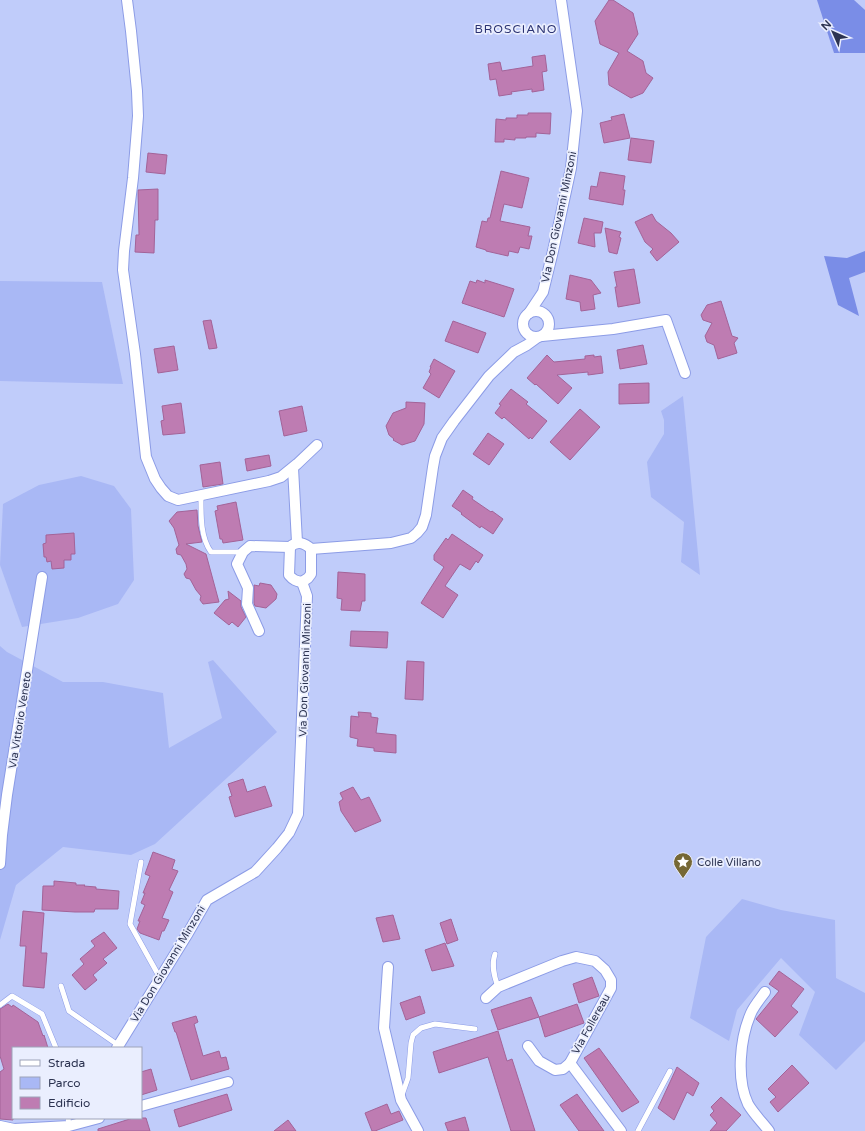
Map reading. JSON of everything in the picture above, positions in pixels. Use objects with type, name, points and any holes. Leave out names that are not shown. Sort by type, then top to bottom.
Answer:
[{"type":"street","points":[[127,0],[137,91],[138,116],[123,270],[135,354],[146,457],[155,479],[168,496],[178,500],[269,481],[281,477],[293,468],[317,445]]},
{"type":"street","name":"Via Don Giovanni Minzoni","points":[[529,313],[543,292],[571,168],[578,111],[561,0]]},
{"type":"street","name":"Via Don Giovanni Minzoni","points":[[543,292],[547,319]]},
{"type":"street","points":[[514,352],[524,330],[524,319],[529,313],[537,311],[564,334]]},
{"type":"street","points":[[259,631],[247,604],[248,588],[237,564],[243,552],[250,546],[303,543],[311,549],[391,543],[411,538],[422,526],[426,515],[435,456],[442,438],[489,376],[514,352],[540,337],[548,330],[547,319]]},
{"type":"street","points":[[524,330],[530,336],[540,337],[613,329],[666,320],[686,373]]},
{"type":"street","points":[[293,468],[293,544],[289,575],[292,579],[302,582],[312,574],[311,549]]},
{"type":"street","name":"Via Vittorio Veneto","points":[[0,864],[7,795],[42,577]]},
{"type":"street","name":"Via Don Giovanni Minzoni","points":[[117,1047],[188,933],[206,900],[254,872],[289,833],[298,814],[307,596],[302,582]]},
{"type":"street","name":"Via Follereau","points":[[486,998],[498,987],[562,961],[576,957],[595,961],[605,970],[611,980],[611,988],[570,1063],[563,1069],[555,1070],[539,1061],[528,1046]]},
{"type":"street","points":[[388,967],[384,1028],[401,1100],[418,1131]]},
{"type":"street","points":[[765,992],[751,1011],[744,1032],[741,1060],[742,1087],[748,1104],[769,1131]]},
{"type":"street","points":[[570,1063],[621,1131]]},
{"type":"street","points":[[142,1106],[228,1082]]},
{"type":"street","points":[[0,1126],[14,1129],[93,1119]]},
{"type":"lane","points":[[201,495],[202,523],[207,547],[211,552],[243,552]]},
{"type":"lane","points":[[142,862],[130,924],[160,978]]},
{"type":"lane","points":[[495,954],[493,971],[498,987]]},
{"type":"lane","points":[[61,986],[69,1011],[117,1047]]},
{"type":"lane","points":[[0,1005],[12,996],[42,1014],[56,1047]]},
{"type":"lane","points":[[401,1100],[408,1078],[410,1043],[413,1035],[421,1028],[435,1024],[475,1030]]},
{"type":"lane","points":[[638,1131],[670,1071]]},
{"type":"green space","points":[[0,281],[102,282],[123,384],[0,381]]},
{"type":"green space","points":[[683,396],[700,575],[681,562],[684,522],[651,497],[647,462],[664,434],[664,420],[661,411]]},
{"type":"green space","points":[[81,476],[114,486],[131,509],[134,580],[118,604],[78,618],[22,627],[0,565],[3,504],[39,485]]},
{"type":"green space","points":[[0,646],[7,652],[63,682],[103,682],[163,693],[169,748],[222,718],[208,662],[213,660],[277,732],[155,844],[131,855],[63,847],[16,885],[0,940]]},
{"type":"green space","points":[[742,899],[781,910],[835,920],[836,978],[865,993],[865,1041],[836,1070],[799,1035],[815,992],[781,958],[737,1010],[729,1041],[690,1018],[706,937]]},
{"type":"shaded area","points":[[817,0],[854,0],[865,10],[865,53],[834,53]]},
{"type":"shaded area","points":[[865,251],[865,272],[849,278],[859,316],[838,305],[824,256],[847,258]]},
{"type":"building","points":[[609,0],[613,0],[633,13],[638,34],[627,51],[643,61],[646,73],[653,78],[643,93],[631,98],[609,85],[608,72],[619,53],[600,44],[595,21]]},
{"type":"building","points":[[545,55],[547,71],[542,72],[544,90],[532,92],[532,89],[511,92],[512,94],[499,96],[496,79],[490,80],[488,64],[500,62],[502,71],[533,66],[532,57]]},
{"type":"building","points":[[528,113],[551,113],[550,134],[536,133],[536,137],[515,138],[515,140],[504,139],[504,142],[495,142],[496,119],[506,120],[506,118],[517,118],[517,115],[528,115]]},
{"type":"building","points":[[624,114],[630,138],[604,143],[600,123],[612,120],[611,117]]},
{"type":"building","points":[[631,138],[654,141],[651,163],[628,160]]},
{"type":"building","points":[[148,153],[167,155],[165,174],[146,172]]},
{"type":"building","points":[[501,171],[529,178],[522,208],[504,204],[500,221],[530,227],[528,236],[532,236],[529,249],[520,247],[518,253],[509,251],[508,256],[476,247],[482,221],[487,222],[488,218],[490,218]]},
{"type":"building","points":[[600,172],[625,176],[623,205],[589,199],[591,186],[597,187]]},
{"type":"building","points":[[158,189],[158,220],[155,220],[154,253],[135,252],[136,235],[139,235],[138,190]]},
{"type":"building","points":[[652,214],[656,221],[671,233],[679,242],[657,261],[650,252],[653,249],[645,242],[635,222]]},
{"type":"building","points":[[584,218],[603,222],[601,233],[594,233],[595,247],[578,243]]},
{"type":"building","points":[[605,228],[621,232],[617,254],[609,252]]},
{"type":"building","points":[[634,269],[640,303],[618,307],[615,287],[617,287],[614,272]]},
{"type":"building","points":[[570,275],[591,280],[601,293],[593,295],[595,309],[581,311],[580,302],[566,299]]},
{"type":"building","points":[[477,280],[485,283],[485,280],[514,289],[504,317],[462,303],[470,281],[476,283]]},
{"type":"building","points":[[721,301],[732,336],[738,338],[734,343],[737,353],[718,359],[714,345],[707,342],[705,336],[712,323],[703,320],[701,315],[707,305]]},
{"type":"building","points":[[211,320],[217,348],[209,349],[203,321]]},
{"type":"building","points":[[453,321],[486,333],[478,353],[445,341]]},
{"type":"building","points":[[643,345],[647,364],[620,369],[617,350]]},
{"type":"building","points":[[174,346],[178,370],[158,373],[154,349]]},
{"type":"building","points":[[547,355],[554,362],[585,359],[585,356],[601,356],[603,373],[588,375],[588,372],[557,375],[572,388],[558,404],[527,378]]},
{"type":"building","points":[[434,359],[455,371],[439,398],[423,388],[431,374],[429,372],[430,367]]},
{"type":"building","points":[[649,383],[649,403],[619,404],[619,384]]},
{"type":"building","points":[[511,389],[528,402],[526,404],[547,421],[532,439],[530,437],[529,439],[504,417],[502,419],[495,413],[501,405],[499,404]]},
{"type":"building","points":[[406,402],[425,403],[424,424],[415,441],[402,445],[393,440],[394,439],[389,435],[386,426],[393,413],[406,408]]},
{"type":"building","points":[[181,403],[185,433],[163,435],[161,421],[164,420],[162,406]]},
{"type":"building","points":[[302,406],[307,431],[284,436],[279,411]]},
{"type":"building","points":[[580,409],[600,427],[570,460],[550,442]]},
{"type":"building","points":[[488,433],[504,444],[489,465],[473,454]]},
{"type":"building","points":[[269,455],[271,466],[247,471],[245,459]]},
{"type":"building","points":[[220,462],[223,484],[203,487],[200,465]]},
{"type":"building","points":[[463,490],[473,497],[472,499],[503,519],[493,534],[481,526],[480,528],[452,506]]},
{"type":"building","points":[[236,502],[243,540],[223,543],[222,539],[220,539],[215,511],[218,510],[217,506]]},
{"type":"building","points":[[197,510],[198,526],[202,542],[186,544],[206,554],[219,602],[203,604],[200,600],[201,596],[190,579],[186,578],[184,574],[187,569],[186,564],[181,555],[177,554],[176,549],[179,545],[174,528],[169,521],[177,512]]},
{"type":"building","points":[[74,533],[75,554],[71,554],[71,560],[64,560],[64,568],[52,569],[51,561],[47,562],[46,557],[44,557],[43,544],[46,543],[46,535]]},
{"type":"building","points":[[452,534],[483,555],[478,563],[476,561],[470,570],[460,564],[445,586],[458,595],[443,618],[421,603],[444,567],[434,560],[434,555],[446,538],[448,540]]},
{"type":"building","points":[[338,572],[365,574],[365,601],[362,601],[360,611],[341,610],[342,599],[337,598]]},
{"type":"building","points":[[260,583],[271,585],[277,594],[276,599],[266,608],[255,606],[254,603],[254,585],[259,586]]},
{"type":"building","points":[[228,591],[241,601],[241,607],[246,617],[238,627],[232,622],[229,625],[214,613],[225,600],[229,599]]},
{"type":"building","points":[[351,631],[388,632],[387,648],[350,646]]},
{"type":"building","points":[[407,661],[424,662],[423,700],[405,699]]},
{"type":"building","points":[[358,712],[371,713],[371,717],[378,718],[376,733],[396,735],[396,753],[374,751],[374,748],[357,746],[358,739],[350,737],[351,716],[359,717]]},
{"type":"building","points":[[243,779],[247,792],[265,786],[272,806],[235,817],[229,797],[232,796],[228,784]]},
{"type":"building","points":[[353,787],[361,800],[369,797],[381,821],[355,832],[341,811],[339,802],[343,799],[340,793]]},
{"type":"building","points":[[153,852],[175,860],[172,869],[178,871],[169,890],[173,892],[162,918],[169,920],[164,931],[162,931],[159,940],[140,933],[137,929],[140,921],[138,921],[145,905],[141,903],[145,893],[143,893],[150,876],[145,874]]},
{"type":"building","points":[[54,881],[76,883],[76,885],[96,887],[96,889],[119,891],[118,909],[95,909],[94,912],[42,910],[43,886],[54,886]]},
{"type":"building","points":[[23,911],[44,913],[41,953],[47,953],[44,988],[23,986],[26,946],[20,946]]},
{"type":"building","points":[[393,915],[400,939],[383,942],[376,918]]},
{"type":"building","points":[[451,919],[458,940],[447,944],[440,923]]},
{"type":"building","points":[[104,932],[117,948],[103,959],[107,963],[93,975],[97,980],[85,990],[72,975],[84,964],[80,959],[95,946],[91,941]]},
{"type":"building","points":[[445,943],[454,966],[432,971],[425,950]]},
{"type":"building","points":[[779,971],[804,989],[791,1006],[798,1012],[775,1037],[756,1019],[779,991],[769,984]]},
{"type":"building","points":[[592,977],[599,996],[579,1003],[573,984]]},
{"type":"building","points":[[420,996],[425,1013],[406,1020],[400,1003]]},
{"type":"building","points":[[531,997],[539,1017],[498,1030],[491,1010]]},
{"type":"building","points":[[8,1004],[12,1007],[13,1005],[38,1022],[48,1047],[12,1047],[13,1120],[0,1119],[0,1072],[4,1069],[0,1056],[0,1009]]},
{"type":"building","points":[[577,1004],[584,1023],[545,1037],[539,1017]]},
{"type":"building","points":[[196,1016],[198,1022],[194,1024],[203,1056],[219,1051],[221,1058],[226,1057],[229,1069],[191,1080],[172,1023]]},
{"type":"building","points":[[498,1031],[507,1061],[512,1059],[535,1131],[511,1131],[488,1057],[439,1073],[433,1052]]},
{"type":"building","points":[[599,1048],[639,1102],[622,1112],[584,1058]]},
{"type":"building","points":[[792,1065],[809,1083],[778,1112],[770,1102],[776,1097],[768,1089]]},
{"type":"building","points":[[677,1067],[699,1083],[693,1096],[687,1092],[674,1120],[658,1108]]},
{"type":"building","points":[[151,1069],[157,1090],[142,1095],[142,1072]]},
{"type":"building","points":[[227,1094],[232,1110],[179,1127],[174,1110]]},
{"type":"building","points":[[577,1094],[604,1131],[579,1131],[560,1105]]},
{"type":"building","points":[[721,1097],[741,1115],[726,1131],[710,1131],[717,1123],[710,1115],[714,1111],[711,1107]]},
{"type":"building","points":[[387,1104],[391,1114],[399,1111],[403,1120],[372,1131],[365,1113]]},
{"type":"building","points":[[465,1117],[469,1131],[448,1131],[445,1123]]},
{"type":"building","points":[[146,1118],[150,1131],[98,1131],[98,1129],[130,1119]]},
{"type":"building","points":[[288,1120],[296,1131],[274,1131]]},
{"type":"place","name":"Colle Villano","points":[[683,879]]},
{"type":"district","name":"BROSCIANO","points":[[516,29]]}]
